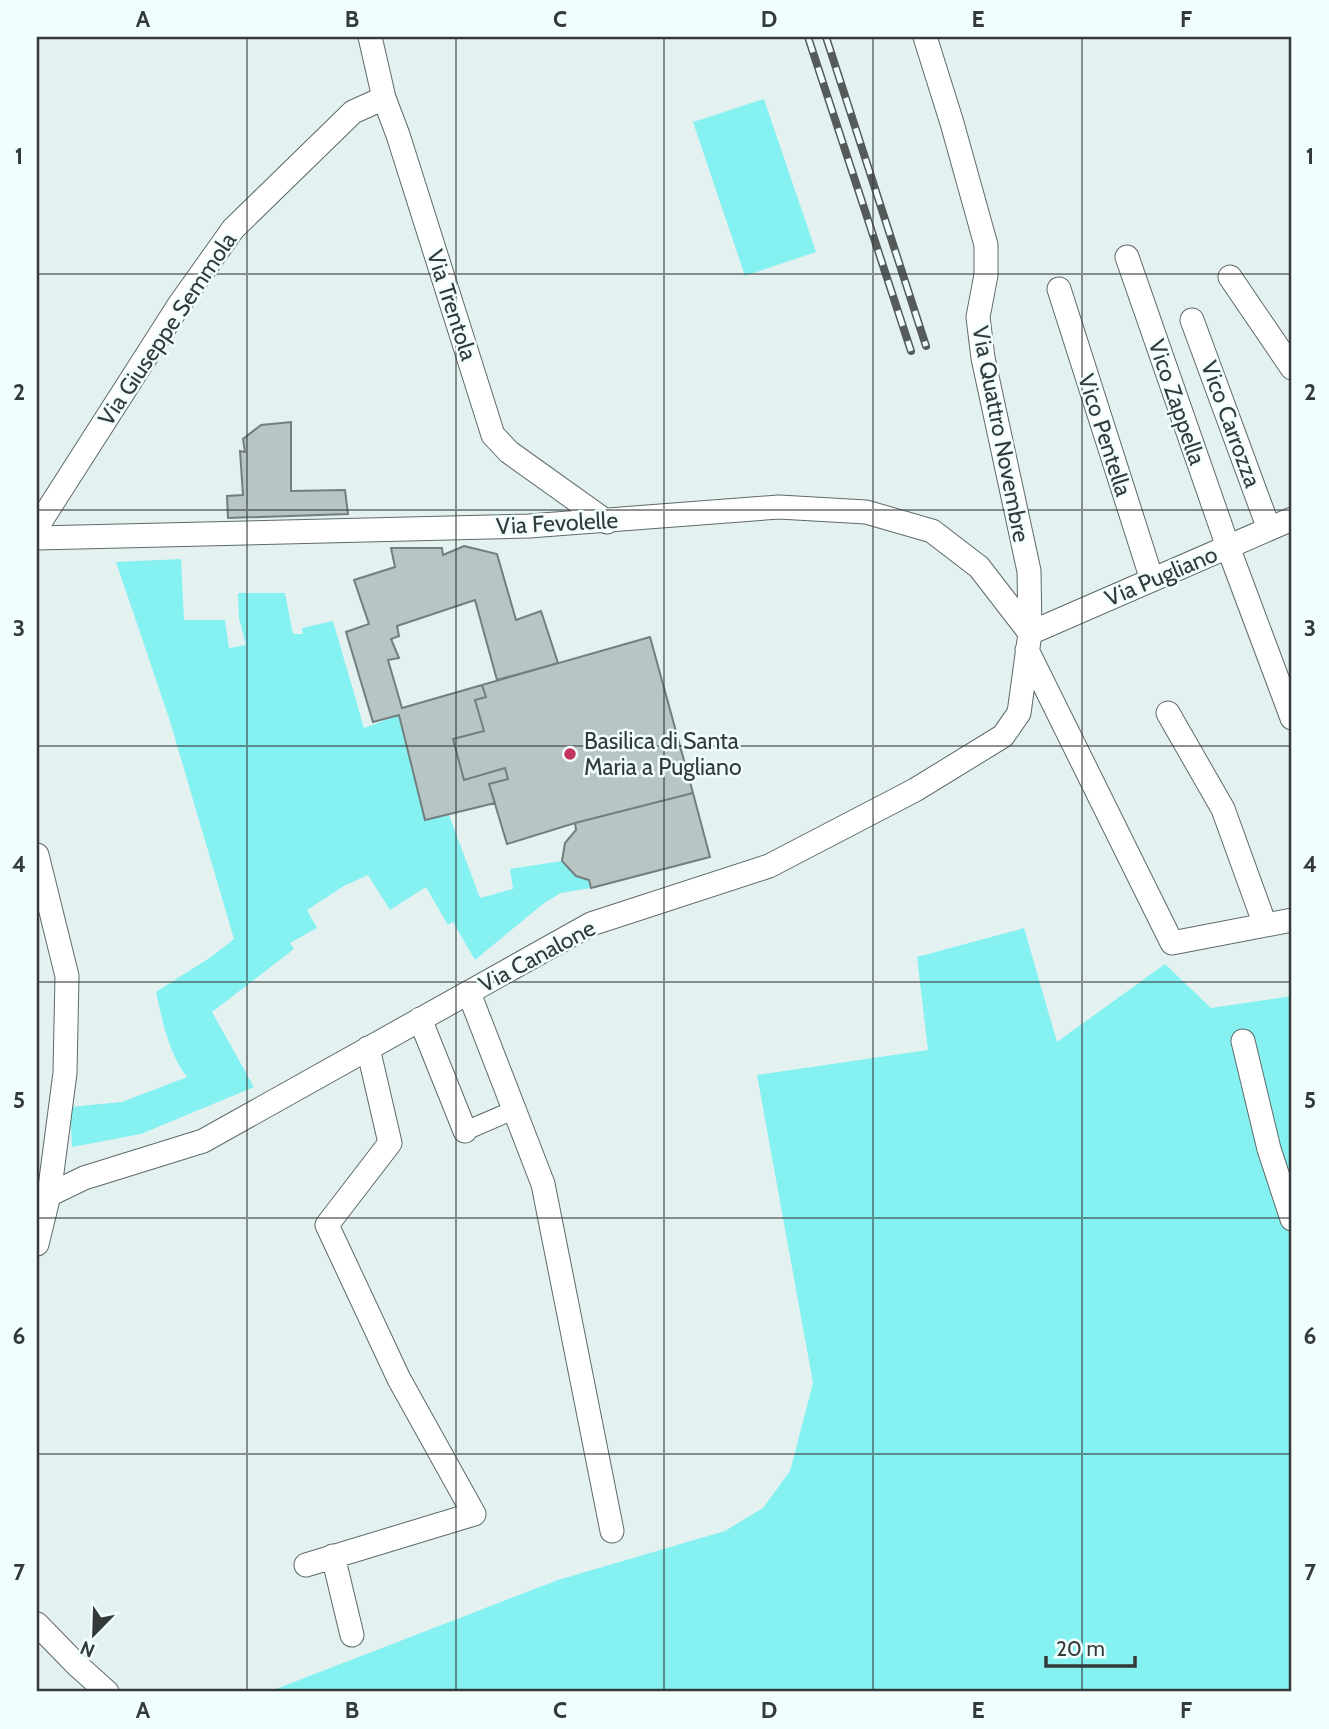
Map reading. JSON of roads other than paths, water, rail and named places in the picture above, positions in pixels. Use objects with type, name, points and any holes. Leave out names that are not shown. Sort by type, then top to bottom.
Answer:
[{"type":"street","name":"Via Trentola","points":[[370,37],[384,99],[398,135],[493,435],[509,453],[607,522]]},
{"type":"street","name":"Via Quattro Novembre","points":[[925,37],[986,245],[986,275],[978,317],[983,358],[1029,571],[1029,641],[1019,713]]},
{"type":"street","name":"Via Giuseppe Semmola","points":[[37,527],[179,304],[233,229],[353,113],[384,99]]},
{"type":"street","name":"Vico Zappella","points":[[1127,257],[1228,547],[1292,718]]},
{"type":"street","points":[[1230,277],[1292,368]]},
{"type":"street","name":"Vico Pentella","points":[[1059,289],[1152,580]]},
{"type":"street","name":"Vico Carrozza","points":[[1192,320],[1269,529]]},
{"type":"street","name":"Via Fevolelle","points":[[37,538],[529,526],[779,507],[866,512],[932,531],[979,567],[1029,641]]},
{"type":"street","name":"Via Pugliano","points":[[1029,641],[1152,580],[1292,519]]},
{"type":"street","points":[[1029,641],[1172,943],[1292,920]]},
{"type":"street","name":"Via Canalone","points":[[43,1196],[84,1178],[203,1142],[591,924],[769,866],[926,783],[1003,736],[1019,713]]},
{"type":"street","points":[[1168,713],[1223,809],[1265,925]]},
{"type":"street","points":[[37,855],[66,976],[65,1073],[37,1244]]},
{"type":"street","points":[[469,993],[544,1184],[612,1531]]},
{"type":"street","points":[[420,1019],[465,1132],[514,1110]]},
{"type":"street","points":[[1243,1041],[1269,1149],[1292,1219]]},
{"type":"street","points":[[306,1564],[474,1514],[399,1379],[327,1226],[390,1143],[368,1048]]},
{"type":"street","points":[[332,1556],[352,1635]]},
{"type":"street","points":[[37,1624],[107,1692]]},
{"type":"street","points":[[37,1649],[77,1665]]},
{"type":"railway","points":[[808,37],[911,351]]},
{"type":"railway","points":[[826,37],[926,346]]},
{"type":"place","name":"Basilica di Santa Maria a Pugliano","points":[[570,754]]}]
